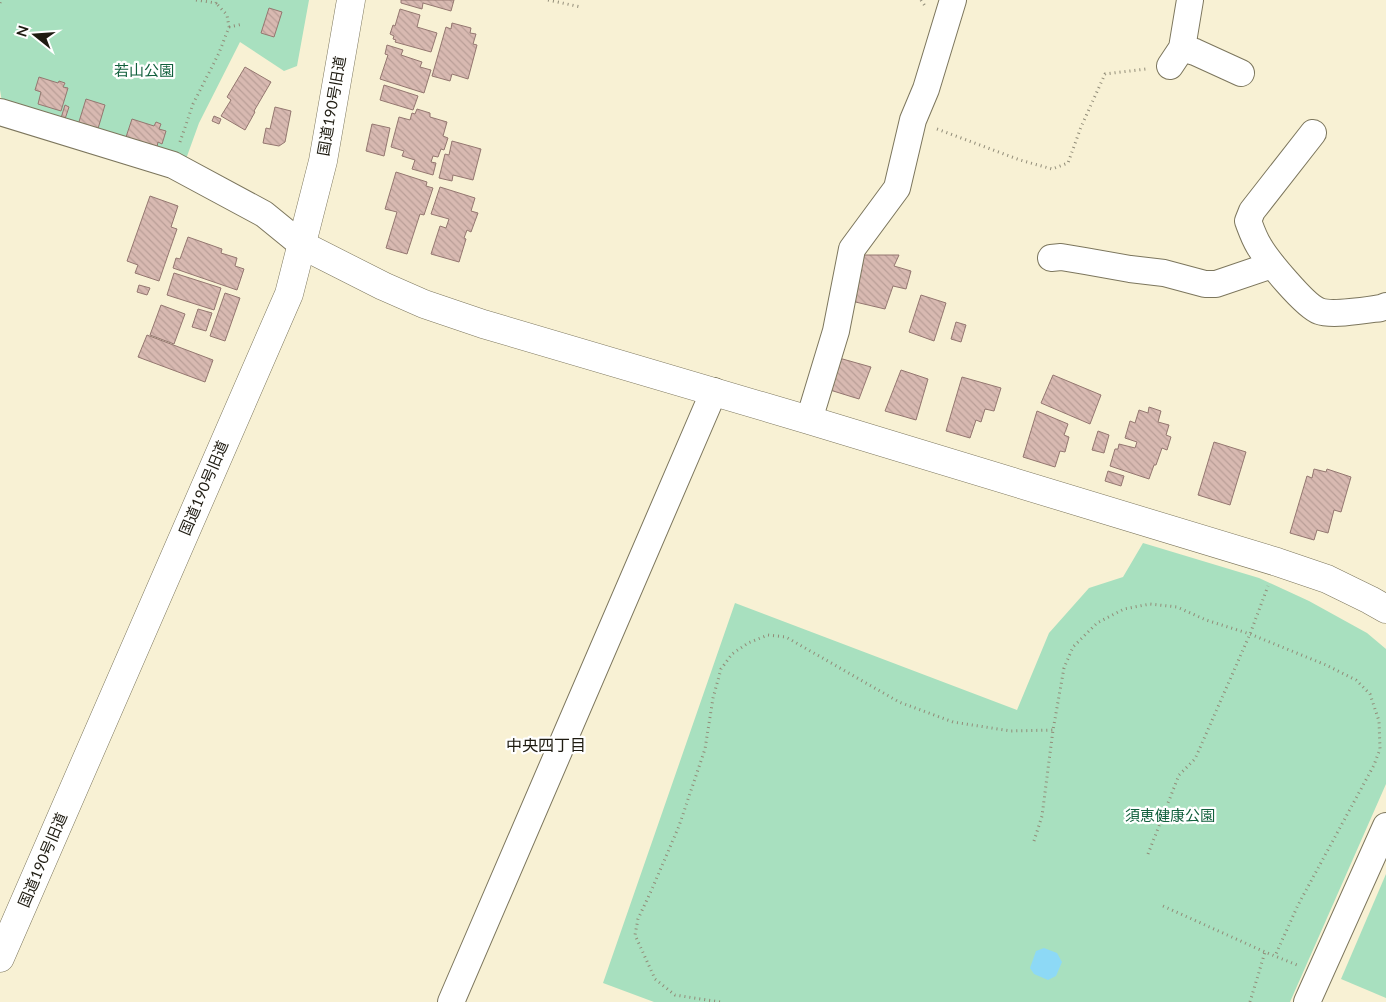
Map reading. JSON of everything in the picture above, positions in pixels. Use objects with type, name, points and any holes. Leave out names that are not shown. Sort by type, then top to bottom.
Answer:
[{"type":"street","name":"国道190号旧道","points":[[0,958],[289,294],[323,161],[351,0]]},
{"type":"street","points":[[809,420],[836,331],[852,249],[897,188],[913,120],[926,89],[953,0]]},
{"type":"street","points":[[1190,0],[1176,57],[1195,52],[1241,73]]},
{"type":"street","points":[[0,112],[173,165],[264,214],[302,245],[383,286],[424,304],[537,340],[714,391],[1277,562],[1327,579],[1386,609]]},
{"type":"street","points":[[1313,133],[1252,210],[1248,221],[1258,245],[1272,265],[1308,304],[1320,312],[1334,313],[1386,306]]},
{"type":"street","points":[[1051,258],[1085,260],[1130,269],[1164,273],[1205,284],[1216,284],[1272,265]]},
{"type":"street","points":[[451,1002],[714,391]]},
{"type":"street","points":[[1307,1002],[1386,826]]},
{"type":"path","points":[[173,165],[193,104],[219,52],[229,27],[227,15],[216,1],[196,0]]},
{"type":"path","points":[[548,0],[581,7]]},
{"type":"path","points":[[229,27],[243,24]]},
{"type":"path","points":[[913,120],[1052,170],[1068,163],[1081,127],[1105,74],[1176,57]]},
{"type":"path","points":[[1148,854],[1179,774],[1195,759],[1250,634],[1277,562]]},
{"type":"path","points":[[1034,841],[1042,816],[1053,730],[1064,668],[1073,647],[1097,623],[1124,609],[1150,604],[1177,607],[1206,620],[1250,634],[1326,665],[1356,680],[1370,694],[1379,721],[1380,749],[1374,765],[1298,905],[1275,956],[1163,906]]},
{"type":"path","points":[[720,1002],[675,995],[655,979],[635,935],[638,919],[679,826],[702,757],[713,698],[721,669],[732,654],[748,643],[768,635],[786,637],[899,702],[953,722],[1011,731],[1053,730]]},
{"type":"path","points":[[1250,1002],[1265,952]]},
{"type":"green space","name":"若山公園","points":[[0,0],[309,0],[297,66],[284,71],[240,42],[199,123],[186,159],[2,102],[0,90]]},
{"type":"green space","name":"須恵健康公園","points":[[1143,543],[1259,578],[1309,601],[1367,633],[1386,649],[1386,784],[1290,1002],[654,1002],[603,983],[735,603],[1017,710],[1049,633],[1089,588],[1123,577]]},
{"type":"green space","points":[[1386,874],[1386,998],[1341,979]]},
{"type":"water","points":[[1044,948],[1057,953],[1062,962],[1056,976],[1048,980],[1034,974],[1030,968],[1036,951]]},
{"type":"building","points":[[401,0],[454,0],[451,11],[423,3],[422,9],[401,3]]},
{"type":"building","points":[[269,8],[282,12],[274,37],[261,33]]},
{"type":"building","points":[[400,9],[420,15],[417,27],[437,33],[431,52],[395,42],[394,36],[390,34],[393,25],[395,26]]},
{"type":"building","points":[[452,23],[471,28],[470,33],[476,34],[473,44],[477,45],[468,79],[452,74],[450,81],[432,76],[446,27],[451,29]]},
{"type":"building","points":[[387,45],[403,50],[401,55],[422,62],[420,67],[431,70],[424,93],[380,79],[388,55],[385,54]]},
{"type":"building","points":[[245,67],[271,82],[245,130],[221,116],[231,100],[227,97]]},
{"type":"building","points":[[39,77],[58,83],[59,81],[65,83],[63,87],[68,88],[61,111],[38,104],[41,92],[35,90]]},
{"type":"building","points":[[384,85],[418,96],[413,110],[380,100]]},
{"type":"building","points":[[86,99],[105,105],[97,132],[78,125]]},
{"type":"building","points":[[65,105],[69,107],[65,119],[61,118]]},
{"type":"building","points":[[275,107],[291,111],[285,142],[279,146],[263,143],[266,128],[270,129]]},
{"type":"building","points":[[417,109],[430,113],[430,117],[447,122],[443,136],[448,138],[444,150],[441,149],[438,157],[433,156],[431,162],[436,163],[433,175],[412,169],[415,160],[402,156],[404,151],[391,147],[399,117],[410,120],[412,113],[415,114]]},
{"type":"building","points":[[214,116],[221,119],[219,124],[212,121]]},
{"type":"building","points":[[132,119],[154,126],[156,122],[161,124],[159,129],[166,131],[162,144],[158,142],[157,147],[126,137]]},
{"type":"building","points":[[372,124],[390,128],[384,156],[366,151]]},
{"type":"building","points":[[452,141],[481,149],[473,180],[453,175],[452,181],[439,178],[445,154],[449,155]]},
{"type":"building","points":[[396,172],[427,182],[426,186],[433,188],[424,215],[420,214],[407,254],[386,248],[397,212],[385,209]]},
{"type":"building","points":[[440,187],[475,198],[471,211],[478,213],[471,232],[467,230],[459,262],[431,254],[440,226],[446,228],[449,219],[431,214]]},
{"type":"building","points":[[150,196],[178,206],[171,227],[177,229],[159,281],[135,273],[138,265],[127,261]]},
{"type":"building","points":[[188,237],[222,249],[221,253],[237,258],[235,266],[244,269],[237,290],[173,268],[176,258],[180,259]]},
{"type":"building","points":[[862,255],[899,255],[894,266],[911,271],[906,289],[893,286],[885,309],[847,300]]},
{"type":"building","points":[[174,273],[221,288],[214,310],[167,295]]},
{"type":"building","points":[[139,285],[150,288],[147,295],[137,292]]},
{"type":"building","points":[[225,293],[240,298],[225,341],[210,336]]},
{"type":"building","points":[[921,295],[946,303],[934,341],[909,332]]},
{"type":"building","points":[[161,305],[185,314],[174,344],[150,335]]},
{"type":"building","points":[[198,309],[212,313],[206,331],[192,327]]},
{"type":"building","points":[[956,322],[966,325],[961,342],[951,339]]},
{"type":"building","points":[[147,335],[213,360],[205,382],[138,357]]},
{"type":"building","points":[[839,358],[871,367],[859,399],[830,390]]},
{"type":"building","points":[[901,370],[928,379],[916,420],[885,411]]},
{"type":"building","points":[[1053,375],[1101,395],[1090,424],[1041,403]]},
{"type":"building","points":[[962,377],[1001,388],[994,411],[985,409],[981,422],[976,420],[970,438],[946,431]]},
{"type":"building","points":[[1149,407],[1161,411],[1158,422],[1169,425],[1166,435],[1171,437],[1167,450],[1162,448],[1149,479],[1110,466],[1115,449],[1118,449],[1119,444],[1135,448],[1137,442],[1125,438],[1130,421],[1135,423],[1139,410],[1148,413]]},
{"type":"building","points":[[1037,411],[1068,424],[1064,435],[1069,437],[1065,452],[1060,451],[1055,467],[1023,457]]},
{"type":"building","points":[[1098,431],[1109,435],[1104,453],[1092,450]]},
{"type":"building","points":[[1214,442],[1246,452],[1230,505],[1198,495]]},
{"type":"building","points":[[1314,469],[1326,472],[1327,469],[1351,477],[1341,512],[1334,510],[1328,533],[1317,530],[1314,540],[1290,533],[1307,476],[1312,478]]},
{"type":"building","points":[[1108,471],[1124,476],[1121,486],[1105,481]]},
{"type":"district","name":"中央四丁目","points":[[546,745]]}]
